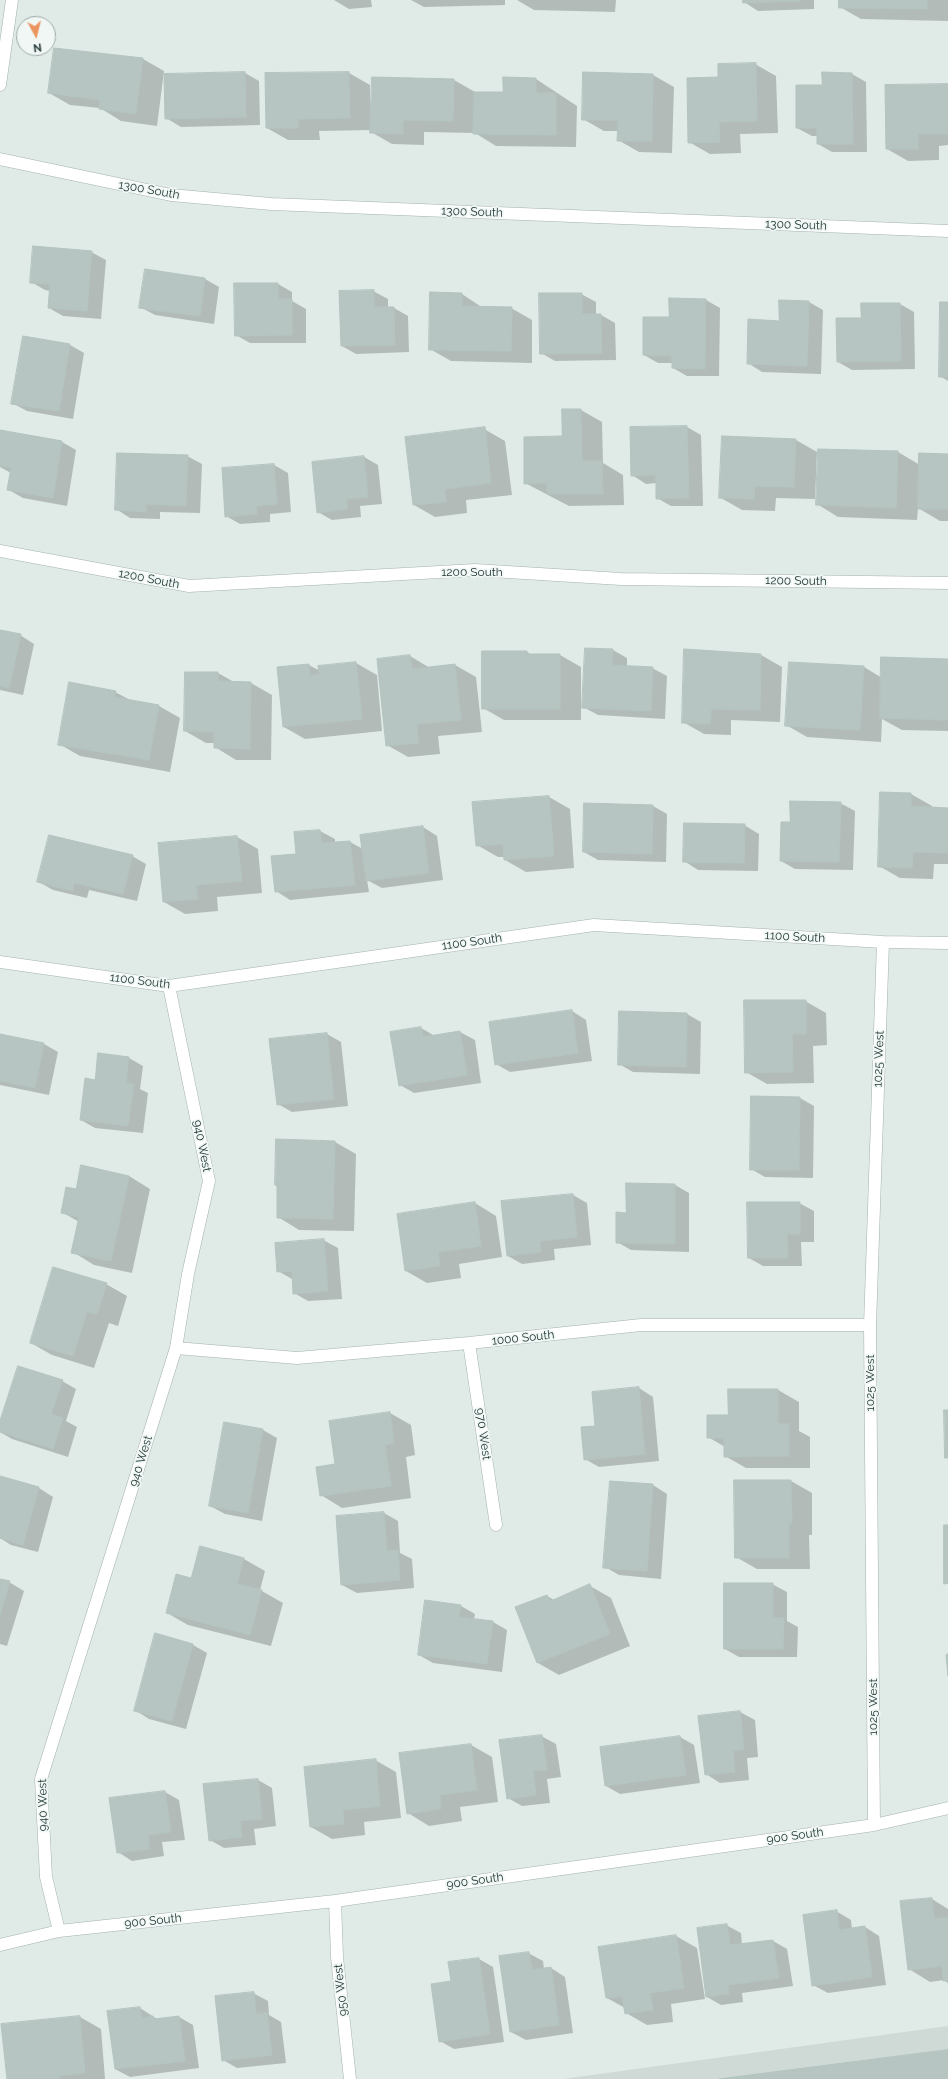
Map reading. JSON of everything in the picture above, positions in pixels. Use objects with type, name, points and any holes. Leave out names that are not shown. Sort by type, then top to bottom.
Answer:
[{"type":"street","points":[[0,85],[12,0]]},
{"type":"street","name":"1300 South","points":[[0,159],[171,195],[271,204],[948,231]]},
{"type":"street","name":"1200 South","points":[[0,551],[189,586],[475,570],[621,579],[948,583]]},
{"type":"street","name":"1100 South","points":[[0,962],[170,986],[594,924],[883,942],[948,943]]},
{"type":"street","name":"1025 West","points":[[874,1825],[870,1325],[883,942]]},
{"type":"street","name":"940 West","points":[[59,1931],[46,1877],[41,1779],[176,1348],[188,1274],[209,1181],[170,986]]},
{"type":"street","name":"1000 South","points":[[176,1348],[297,1358],[469,1343],[641,1325],[870,1325]]},
{"type":"street","name":"970 West","points":[[469,1343],[496,1525]]},
{"type":"street","name":"900 South","points":[[0,1945],[59,1931],[335,1901],[874,1825],[948,1808]]},
{"type":"street","name":"950 West","points":[[335,1901],[337,1956],[350,2079]]},
{"type":"shaded area","points":[[948,2026],[948,2079],[563,2079]]},
{"type":"building","points":[[743,0],[800,0],[800,1],[743,3]]},
{"type":"building","points":[[839,0],[927,0],[927,9],[839,8]]},
{"type":"building","points":[[56,48],[143,58],[136,114],[99,109],[100,100],[48,93],[53,56],[56,56]]},
{"type":"building","points":[[756,63],[757,121],[719,122],[720,142],[688,143],[687,78],[718,77],[718,64]]},
{"type":"building","points":[[245,72],[246,117],[165,119],[164,74]]},
{"type":"building","points":[[349,72],[350,118],[298,119],[299,128],[266,128],[265,73]]},
{"type":"building","points":[[583,72],[653,74],[652,141],[617,141],[618,120],[582,120]]},
{"type":"building","points":[[822,72],[852,73],[853,144],[817,144],[817,128],[796,128],[796,85],[822,85]]},
{"type":"building","points":[[372,77],[454,79],[453,121],[403,120],[403,134],[370,133]]},
{"type":"building","points":[[503,77],[536,78],[536,93],[556,93],[556,135],[473,134],[474,92],[503,92]]},
{"type":"building","points":[[948,84],[948,134],[918,134],[918,149],[886,149],[885,85]]},
{"type":"building","points":[[33,246],[92,251],[87,311],[48,308],[50,284],[30,283]]},
{"type":"building","points":[[145,269],[205,278],[200,316],[139,308]]},
{"type":"building","points":[[234,283],[278,283],[278,299],[292,299],[292,335],[235,336]]},
{"type":"building","points":[[374,290],[374,307],[394,307],[395,345],[341,346],[339,291]]},
{"type":"building","points":[[430,292],[462,293],[462,306],[512,307],[511,351],[429,350]]},
{"type":"building","points":[[539,293],[582,293],[582,314],[601,314],[602,353],[540,354]]},
{"type":"building","points":[[669,298],[706,299],[705,369],[672,368],[672,356],[643,355],[643,317],[669,317]]},
{"type":"building","points":[[779,300],[809,301],[807,366],[747,364],[748,319],[779,321]]},
{"type":"building","points":[[940,302],[948,302],[948,377],[939,377]]},
{"type":"building","points":[[861,303],[900,303],[901,361],[837,362],[836,318],[861,318]]},
{"type":"building","points":[[23,336],[70,344],[59,411],[11,404]]},
{"type":"building","points":[[562,409],[581,409],[582,461],[602,461],[603,494],[547,494],[547,483],[524,484],[524,437],[562,436]]},
{"type":"building","points":[[687,426],[689,498],[656,499],[656,475],[631,476],[630,427]]},
{"type":"building","points":[[485,427],[491,483],[445,489],[446,502],[413,505],[405,437]]},
{"type":"building","points":[[0,430],[62,441],[53,498],[7,490],[11,468],[0,466]]},
{"type":"building","points":[[722,436],[796,439],[794,487],[755,486],[754,499],[719,498]]},
{"type":"building","points":[[818,449],[898,451],[896,508],[816,505]]},
{"type":"building","points":[[117,453],[188,455],[186,506],[146,504],[146,512],[115,510]]},
{"type":"building","points":[[919,453],[948,454],[948,509],[918,509]]},
{"type":"building","points":[[364,456],[368,497],[347,499],[347,509],[317,513],[312,462]]},
{"type":"building","points":[[274,464],[277,504],[256,506],[257,514],[225,517],[222,468]]},
{"type":"building","points":[[0,630],[21,634],[9,688],[0,686]]},
{"type":"building","points":[[585,648],[613,649],[612,665],[653,667],[651,711],[582,708]]},
{"type":"building","points":[[684,649],[761,654],[760,710],[711,709],[710,724],[682,723]]},
{"type":"building","points":[[482,651],[527,651],[527,654],[560,654],[560,709],[482,709]]},
{"type":"building","points":[[410,655],[412,669],[455,664],[461,720],[417,724],[419,743],[386,746],[377,659]]},
{"type":"building","points":[[881,657],[948,659],[948,720],[880,718]]},
{"type":"building","points":[[356,662],[362,719],[283,727],[277,667],[309,664],[310,676],[319,674],[318,666]]},
{"type":"building","points":[[789,662],[864,666],[860,730],[785,726]]},
{"type":"building","points":[[185,672],[218,672],[218,681],[251,682],[250,749],[214,748],[214,732],[184,731]]},
{"type":"building","points":[[69,682],[116,691],[114,697],[159,705],[149,760],[58,745]]},
{"type":"building","points":[[880,792],[911,793],[911,806],[948,808],[948,853],[913,852],[912,868],[878,867]]},
{"type":"building","points":[[549,796],[554,856],[504,860],[503,844],[476,846],[472,802]]},
{"type":"building","points":[[790,801],[841,802],[839,862],[780,861],[781,822],[790,822]]},
{"type":"building","points":[[584,803],[653,805],[652,854],[583,852]]},
{"type":"building","points":[[684,823],[745,824],[744,863],[683,862]]},
{"type":"building","points":[[423,826],[429,873],[366,881],[360,835]]},
{"type":"building","points":[[320,830],[322,843],[350,841],[355,885],[275,892],[271,856],[296,854],[294,832]]},
{"type":"building","points":[[49,835],[133,855],[123,894],[74,883],[73,891],[37,882]]},
{"type":"building","points":[[237,836],[242,881],[196,885],[198,899],[163,902],[158,843]]},
{"type":"building","points":[[744,1000],[806,1000],[806,1034],[792,1034],[793,1072],[745,1073]]},
{"type":"building","points":[[572,1010],[578,1053],[495,1065],[489,1022]]},
{"type":"building","points":[[619,1011],[687,1013],[686,1067],[618,1065]]},
{"type":"building","points":[[421,1027],[423,1037],[460,1031],[467,1075],[399,1086],[390,1032]]},
{"type":"building","points":[[327,1033],[334,1099],[277,1105],[269,1039]]},
{"type":"building","points":[[0,1034],[44,1043],[35,1088],[0,1081]]},
{"type":"building","points":[[98,1053],[129,1057],[126,1083],[134,1084],[128,1126],[80,1120],[85,1078],[95,1080]]},
{"type":"building","points":[[751,1096],[800,1097],[799,1170],[750,1170]]},
{"type":"building","points":[[276,1139],[335,1141],[333,1219],[277,1218],[277,1186],[275,1185]]},
{"type":"building","points":[[81,1165],[129,1176],[111,1261],[71,1253],[79,1217],[61,1213],[66,1187],[76,1189]]},
{"type":"building","points":[[626,1183],[675,1184],[675,1244],[616,1243],[616,1212],[626,1213]]},
{"type":"building","points":[[573,1194],[577,1237],[540,1241],[541,1252],[507,1256],[501,1201]]},
{"type":"building","points":[[475,1202],[481,1246],[438,1252],[440,1266],[405,1271],[397,1214]]},
{"type":"building","points":[[747,1202],[800,1202],[800,1234],[787,1234],[788,1258],[748,1258]]},
{"type":"building","points":[[324,1239],[328,1291],[293,1294],[292,1271],[277,1272],[275,1243]]},
{"type":"building","points":[[53,1267],[107,1283],[97,1314],[87,1312],[73,1356],[30,1343]]},
{"type":"building","points":[[18,1366],[63,1380],[51,1414],[63,1418],[53,1449],[0,1432],[0,1421]]},
{"type":"building","points":[[639,1387],[645,1454],[584,1460],[581,1427],[595,1426],[592,1392]]},
{"type":"building","points":[[728,1389],[778,1389],[778,1424],[789,1424],[789,1456],[724,1457],[724,1438],[707,1438],[707,1415],[728,1415]]},
{"type":"building","points":[[944,1410],[948,1410],[948,1458],[945,1458]]},
{"type":"building","points":[[390,1412],[394,1443],[385,1445],[391,1486],[320,1496],[316,1467],[335,1464],[329,1421]]},
{"type":"building","points":[[224,1422],[263,1429],[248,1513],[209,1506]]},
{"type":"building","points":[[0,1476],[39,1487],[23,1545],[0,1538]]},
{"type":"building","points":[[734,1480],[791,1480],[792,1523],[789,1523],[789,1558],[735,1558]]},
{"type":"building","points":[[610,1481],[653,1484],[647,1571],[603,1568]]},
{"type":"building","points":[[384,1512],[387,1551],[398,1550],[400,1580],[341,1585],[336,1516]]},
{"type":"building","points":[[944,1525],[948,1525],[948,1583],[944,1584]]},
{"type":"building","points":[[200,1546],[244,1558],[237,1584],[262,1590],[250,1635],[166,1613],[176,1574],[191,1578]]},
{"type":"building","points":[[0,1579],[10,1581],[0,1615]]},
{"type":"building","points":[[724,1583],[773,1583],[773,1618],[784,1618],[783,1649],[724,1649]]},
{"type":"building","points":[[590,1584],[610,1634],[537,1663],[515,1607],[547,1595],[550,1601]]},
{"type":"building","points":[[425,1600],[461,1605],[459,1617],[493,1621],[487,1664],[418,1655]]},
{"type":"building","points":[[155,1633],[193,1644],[172,1721],[134,1711]]},
{"type":"building","points":[[948,1654],[948,1676],[946,1655]]},
{"type":"building","points":[[740,1711],[744,1749],[733,1751],[735,1772],[705,1775],[698,1716]]},
{"type":"building","points":[[542,1735],[547,1770],[533,1771],[536,1795],[507,1799],[499,1740]]},
{"type":"building","points":[[680,1736],[686,1775],[605,1786],[600,1747]]},
{"type":"building","points":[[471,1744],[477,1790],[440,1795],[441,1809],[407,1814],[399,1753]]},
{"type":"building","points":[[376,1759],[380,1806],[343,1810],[344,1824],[310,1827],[304,1767]]},
{"type":"building","points":[[258,1779],[262,1819],[240,1821],[242,1837],[209,1841],[203,1784]]},
{"type":"building","points":[[165,1791],[171,1832],[148,1835],[150,1849],[117,1853],[109,1798]]},
{"type":"building","points":[[932,1898],[934,1919],[948,1917],[948,1981],[943,1981],[942,1966],[908,1970],[900,1901]]},
{"type":"building","points":[[837,1910],[839,1930],[865,1926],[872,1977],[812,1986],[803,1915]]},
{"type":"building","points":[[727,1924],[730,1945],[773,1940],[779,1978],[728,1985],[729,1994],[706,1997],[697,1928]]},
{"type":"building","points":[[676,1935],[684,1988],[650,1993],[653,2010],[625,2014],[622,1996],[606,1998],[598,1947]]},
{"type":"building","points":[[529,1952],[532,1970],[551,1967],[559,2025],[510,2032],[499,1956]]},
{"type":"building","points":[[479,1958],[490,2034],[439,2042],[431,1984],[451,1981],[448,1962]]},
{"type":"building","points":[[254,1992],[256,2014],[267,2012],[272,2055],[222,2061],[215,1996]]},
{"type":"building","points":[[140,2007],[142,2018],[153,2016],[154,2019],[179,2016],[185,2061],[115,2069],[107,2011]]},
{"type":"building","points":[[80,2016],[85,2073],[59,2076],[59,2079],[7,2079],[1,2024]]},
{"type":"building","points":[[948,2050],[948,2079],[719,2079]]}]
